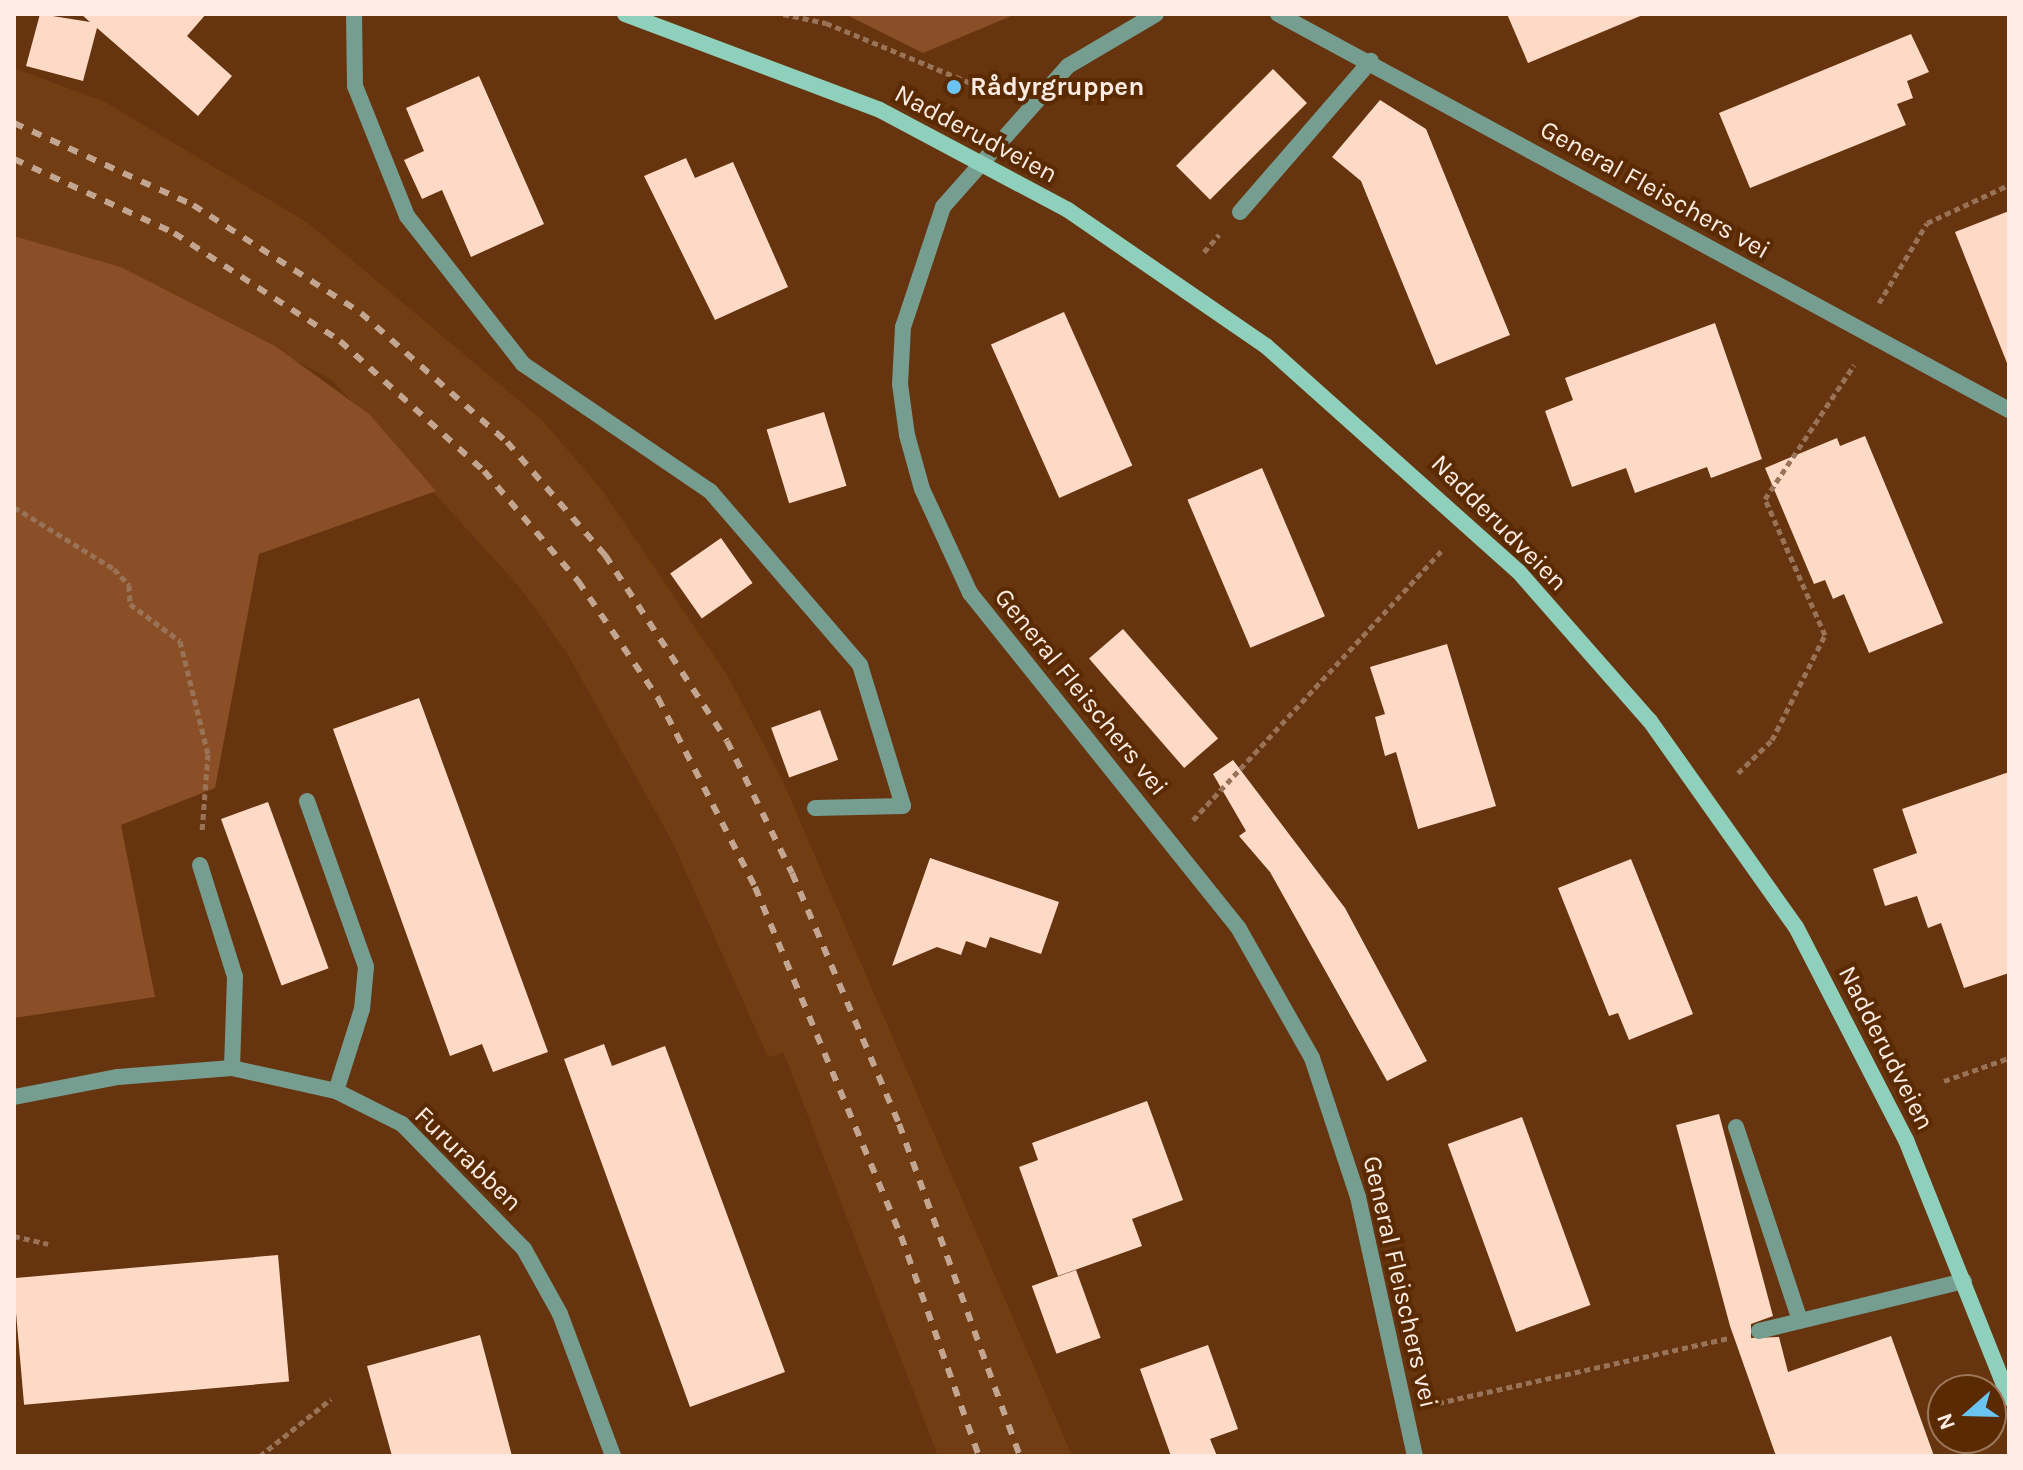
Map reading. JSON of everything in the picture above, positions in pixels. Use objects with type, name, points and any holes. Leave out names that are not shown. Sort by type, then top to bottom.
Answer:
[{"type":"main road","name":"Nadderudveien","points":[[625,14],[832,89],[981,158],[1266,346],[1431,488],[1582,640],[1683,765],[1796,927],[1870,1064],[1964,1281],[2009,1398]]},
{"type":"street","points":[[354,14],[352,62],[366,126],[417,228],[523,364],[710,491],[860,665],[903,806],[815,808]]},
{"type":"street","name":"General Fleischers vei","points":[[1156,14],[1068,66],[981,158],[933,228],[903,327],[900,384],[922,489],[970,593],[1009,649],[1173,842],[1239,929],[1312,1058],[1358,1197],[1415,1456]]},
{"type":"street","name":"General Fleischers vei","points":[[1278,14],[1371,61],[2009,410]]},
{"type":"street","points":[[1240,212],[1371,61]]},
{"type":"street","points":[[307,801],[366,967],[362,1009],[336,1091]]},
{"type":"street","points":[[200,865],[235,977],[232,1068]]},
{"type":"street","name":"Fururabben","points":[[14,1097],[118,1077],[232,1068],[336,1091],[402,1124],[524,1249],[560,1314],[613,1456]]},
{"type":"street","points":[[1736,1127],[1800,1321]]},
{"type":"street","points":[[1759,1331],[1964,1281]]},
{"type":"path","points":[[783,14],[826,23],[985,89]]},
{"type":"path","points":[[1738,773],[1772,740],[1825,635],[1765,499],[1867,334],[1927,223],[2009,185]]},
{"type":"path","points":[[14,507],[114,569],[129,585],[130,604],[180,641],[208,754],[200,865]]},
{"type":"path","points":[[1173,842],[1446,546]]},
{"type":"path","points":[[1944,1081],[2009,1058]]},
{"type":"path","points":[[14,1236],[48,1244]]},
{"type":"path","points":[[1406,1410],[1759,1331]]},
{"type":"path","points":[[260,1456],[331,1399]]},
{"type":"shaded area","points":[[845,14],[1016,14],[923,53]]},
{"type":"shaded area","points":[[14,68],[105,102],[308,223],[541,419],[602,490],[727,675],[782,779],[1072,1456],[938,1456],[784,1053],[768,1057],[673,843],[567,653],[521,589],[332,380],[121,267],[14,236]]},
{"type":"shaded area","points":[[14,236],[121,267],[275,346],[369,414],[436,491],[259,554],[215,788],[121,825],[155,997],[14,1018]]},
{"type":"building","points":[[40,14],[90,22],[81,14],[206,14],[187,36],[232,76],[198,116],[97,28],[83,81],[26,66]]},
{"type":"building","points":[[1507,14],[1645,14],[1528,63]]},
{"type":"building","points":[[1911,34],[1929,72],[1907,81],[1913,98],[1897,104],[1906,125],[1750,188],[1719,113]]},
{"type":"building","points":[[1273,69],[1307,103],[1210,200],[1176,166]]},
{"type":"building","points":[[479,76],[544,224],[471,257],[442,190],[422,199],[404,160],[424,151],[406,108]]},
{"type":"building","points":[[1380,100],[1426,129],[1510,335],[1436,365],[1361,181],[1332,157]]},
{"type":"building","points":[[686,158],[695,178],[733,162],[788,287],[715,320],[644,176]]},
{"type":"building","points":[[2009,211],[2009,363],[2007,363],[1955,232]]},
{"type":"building","points":[[1064,312],[1132,465],[1059,498],[991,345]]},
{"type":"building","points":[[1715,323],[1762,459],[1711,478],[1707,467],[1635,493],[1626,468],[1572,487],[1545,411],[1573,400],[1565,378]]},
{"type":"building","points":[[824,412],[847,486],[789,503],[767,430]]},
{"type":"building","points":[[1865,436],[1943,623],[1869,653],[1844,594],[1833,599],[1825,580],[1814,584],[1765,468],[1837,438],[1840,446]]},
{"type":"building","points":[[1262,468],[1325,616],[1250,648],[1187,500]]},
{"type":"building","points":[[721,538],[753,583],[702,619],[670,574]]},
{"type":"building","points":[[1123,629],[1218,738],[1184,768],[1089,659]]},
{"type":"building","points":[[1447,644],[1496,806],[1418,829],[1396,752],[1385,756],[1375,717],[1385,714],[1370,667]]},
{"type":"building","points":[[419,698],[548,1052],[493,1072],[482,1044],[450,1056],[333,729]]},
{"type":"building","points":[[820,710],[838,760],[789,778],[771,728]]},
{"type":"building","points":[[1233,760],[1345,908],[1427,1061],[1387,1081],[1270,872],[1239,836],[1246,831],[1213,774]]},
{"type":"building","points":[[2009,772],[2009,973],[1964,988],[1941,923],[1928,928],[1917,896],[1885,906],[1873,869],[1917,853],[1902,809]]},
{"type":"building","points":[[268,802],[329,968],[282,985],[221,819]]},
{"type":"building","points":[[930,858],[1059,902],[1041,954],[990,937],[986,948],[966,941],[961,955],[937,947],[892,966]]},
{"type":"building","points":[[1631,859],[1693,1014],[1629,1040],[1618,1013],[1609,1016],[1558,888]]},
{"type":"building","points":[[604,1044],[612,1066],[665,1046],[785,1372],[690,1407],[564,1059]]},
{"type":"building","points":[[1147,1101],[1183,1200],[1132,1219],[1142,1246],[1058,1276],[1019,1167],[1038,1160],[1032,1143]]},
{"type":"building","points":[[1719,1114],[1773,1316],[1751,1324],[1751,1338],[1779,1337],[1788,1372],[1891,1336],[1927,1436],[1927,1454],[1934,1456],[1776,1456],[1730,1326],[1676,1125]]},
{"type":"building","points":[[1522,1117],[1590,1305],[1516,1332],[1448,1144]]},
{"type":"building","points":[[278,1255],[289,1382],[24,1405],[14,1278]]},
{"type":"building","points":[[1076,1270],[1101,1338],[1056,1354],[1032,1286]]},
{"type":"building","points":[[480,1335],[512,1456],[392,1456],[367,1366]]},
{"type":"building","points":[[1208,1345],[1238,1429],[1210,1439],[1217,1456],[1171,1456],[1140,1369]]},
{"type":"railway","points":[[14,123],[193,205],[361,313],[507,442],[605,555],[727,741],[792,873],[899,1124],[1020,1456]]},
{"type":"railway","points":[[14,159],[174,233],[340,341],[484,471],[578,581],[658,698],[755,887],[901,1236],[979,1456]]},
{"type":"place","name":"Rådyrgruppen","points":[[954,87]]}]
